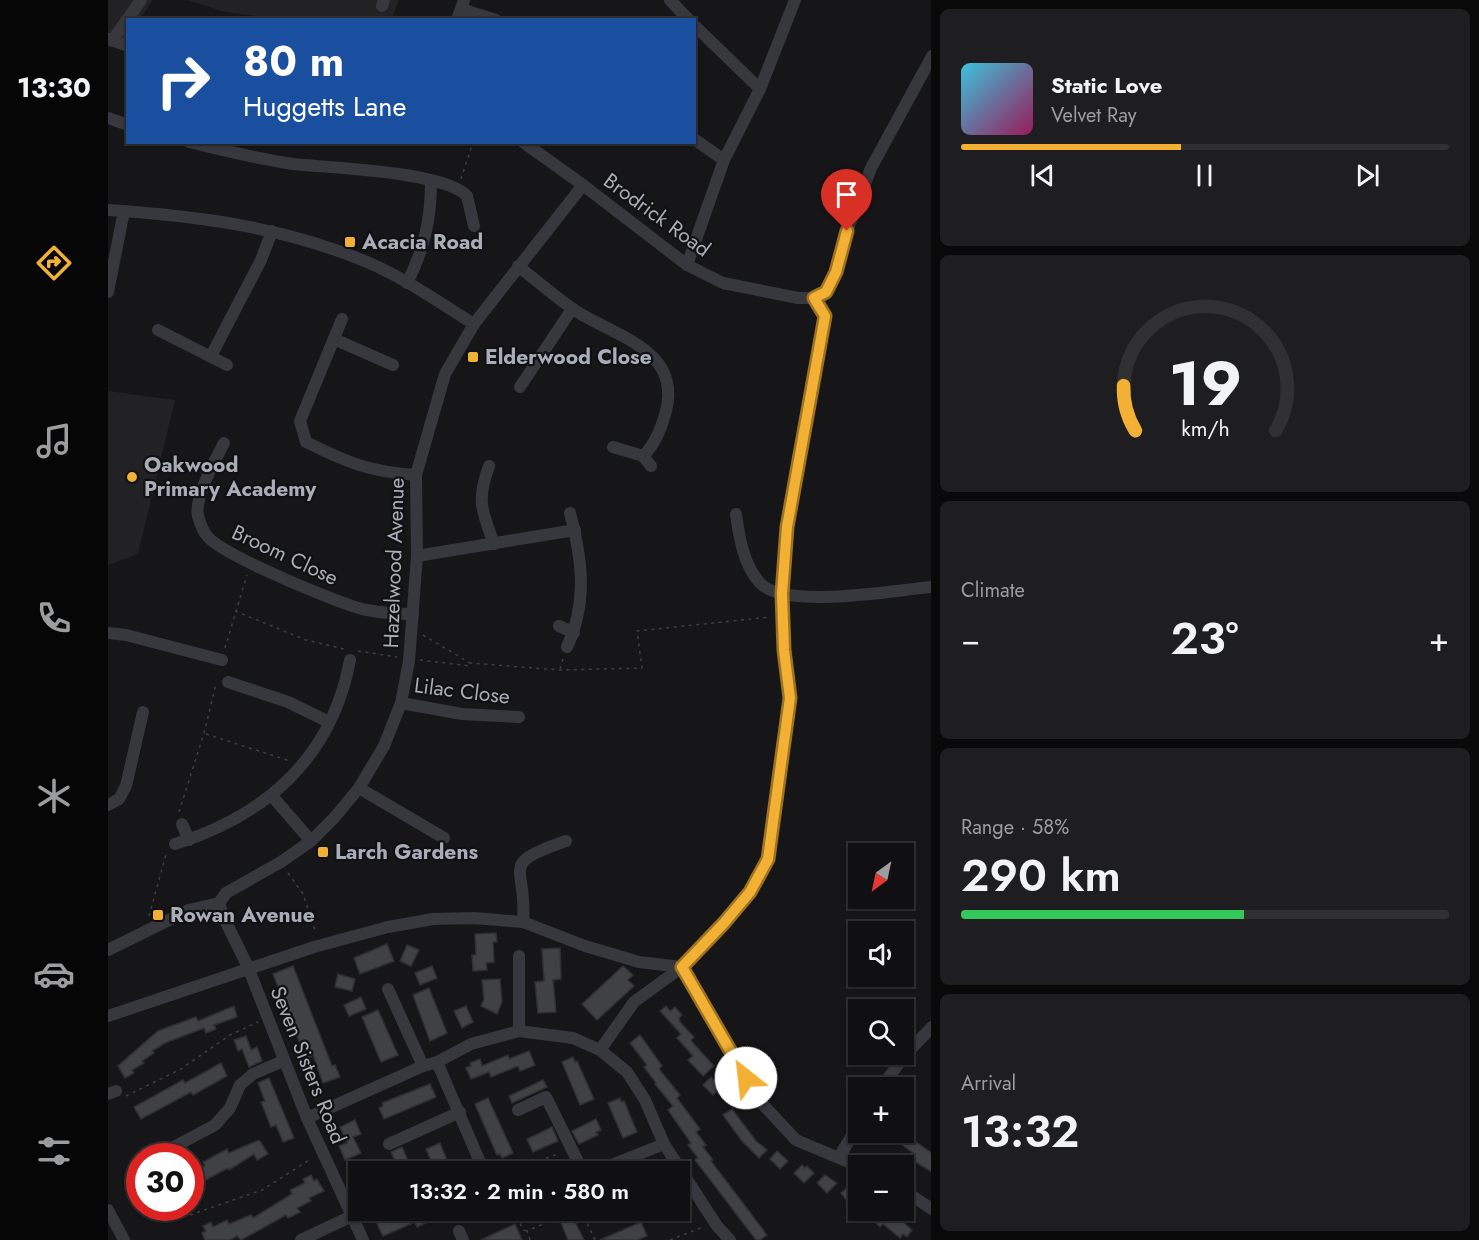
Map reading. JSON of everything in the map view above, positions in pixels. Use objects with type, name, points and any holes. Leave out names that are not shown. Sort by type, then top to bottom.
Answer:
[{"type":"street","points":[[127,18],[141,0]]},
{"type":"street","points":[[670,0],[687,18]]},
{"type":"street","points":[[687,265],[724,160],[760,89],[795,0]]},
{"type":"street","points":[[461,10],[489,18]]},
{"type":"street","points":[[126,19],[110,40],[126,45]]},
{"type":"street","points":[[696,27],[760,89]]},
{"type":"street","points":[[600,1050],[634,1002],[682,967],[724,923],[750,892],[768,859],[790,698],[782,594],[787,527],[825,316],[814,298],[826,292],[836,272],[847,231],[871,168],[931,59]]},
{"type":"street","points":[[108,118],[126,124]]},
{"type":"street","points":[[696,140],[724,160]]},
{"type":"street","points":[[198,144],[292,164],[371,170],[449,184],[467,196],[474,226]]},
{"type":"street","name":"Brodrick Road","points":[[526,144],[687,265],[723,283],[798,298],[814,298]]},
{"type":"street","points":[[407,283],[419,258],[431,211],[431,182]]},
{"type":"street","name":"Hazelwood Avenue","points":[[110,944],[144,933],[189,910],[219,903],[226,893],[281,862],[311,841],[359,788],[384,746],[401,703],[409,659],[417,556],[416,475],[445,374],[474,324],[583,185]]},
{"type":"street","points":[[108,210],[206,218],[272,231],[321,245],[368,263],[407,283],[474,324]]},
{"type":"street","points":[[108,292],[124,211]]},
{"type":"street","points":[[211,356],[252,279],[272,231]]},
{"type":"street","points":[[518,266],[572,309],[600,326],[631,340],[660,363],[669,399],[664,419],[647,461],[613,447]]},
{"type":"street","points":[[519,387],[534,378],[572,309]]},
{"type":"street","points":[[342,319],[300,421],[306,442],[357,466],[383,473],[416,475]]},
{"type":"street","points":[[158,330],[227,365]]},
{"type":"street","points":[[334,339],[393,365]]},
{"type":"street","name":"Broom Close","points":[[224,443],[202,491],[198,514],[208,538],[220,547],[328,597],[366,610],[413,614]]},
{"type":"street","points":[[489,466],[481,488],[481,500],[482,511],[494,544]]},
{"type":"street","points":[[567,646],[573,633],[581,592],[582,564],[570,513]]},
{"type":"street","points":[[736,514],[740,539],[749,565],[761,584],[782,594],[805,598],[931,587]]},
{"type":"street","points":[[417,556],[575,530]]},
{"type":"street","points":[[559,626],[573,633]]},
{"type":"street","points":[[108,633],[126,635],[222,660]]},
{"type":"street","points":[[172,844],[189,840],[224,825],[272,796],[302,765],[317,746],[338,704],[351,654]]},
{"type":"street","points":[[223,681],[288,702],[328,722]]},
{"type":"street","name":"Lilac Close","points":[[401,703],[462,714],[519,717]]},
{"type":"street","points":[[108,805],[119,799],[126,786],[143,712]]},
{"type":"street","points":[[359,788],[444,838]]},
{"type":"street","points":[[272,796],[311,841]]},
{"type":"street","points":[[180,822],[189,840]]},
{"type":"street","points":[[523,922],[524,911],[519,870],[522,861],[530,855],[566,841]]},
{"type":"street","name":"Seven Sisters Road","points":[[219,903],[248,968],[307,1118],[348,1207]]},
{"type":"street","points":[[108,1016],[320,945],[368,932],[433,919],[474,918],[523,922],[607,953],[639,962],[682,967]]},
{"type":"street","points":[[519,956],[519,1031]]},
{"type":"street","points":[[682,967],[756,1097],[796,1140],[848,1161]]},
{"type":"street","points":[[388,989],[423,1066]]},
{"type":"street","points":[[889,1077],[931,1028]]},
{"type":"street","points":[[307,1118],[423,1066],[437,1062],[471,1044],[519,1031],[573,1038],[600,1050],[627,1072],[645,1100],[664,1144],[714,1221],[730,1240]]},
{"type":"street","points":[[181,1143],[215,1125],[230,1108],[240,1085],[253,1074],[283,1061]]},
{"type":"street","points":[[437,1062],[480,1161]]},
{"type":"street","points":[[518,1110],[546,1097],[578,1161]]},
{"type":"street","points":[[390,1144],[460,1113]]},
{"type":"street","points":[[839,1156],[848,1142]]},
{"type":"street","points":[[622,1161],[664,1144]]},
{"type":"street","points":[[914,1197],[931,1208]]},
{"type":"street","points":[[108,1210],[124,1240]]},
{"type":"street","points":[[301,1240],[348,1218]]},
{"type":"street","name":"Seven Sisters Road","points":[[354,1221],[363,1240]]},
{"type":"path","points":[[449,184],[458,185],[472,144]]},
{"type":"path","points":[[222,660],[235,611],[252,562]]},
{"type":"path","points":[[235,611],[306,640],[351,654],[470,666],[470,663]]},
{"type":"path","points":[[412,629],[470,663],[560,670],[642,668],[637,631],[783,615]]},
{"type":"path","points":[[180,822],[204,733],[223,681]]},
{"type":"path","points":[[204,733],[302,765]]},
{"type":"path","points":[[144,933],[172,844]]},
{"type":"path","points":[[281,862],[303,894],[320,945]]},
{"type":"path","points":[[117,1094],[181,1069],[230,1035],[267,1019]]},
{"type":"path","points":[[204,1210],[262,1190],[323,1154]]},
{"type":"path","points":[[540,1161],[555,1155],[559,1161]]},
{"type":"path","points":[[519,1221],[523,1230],[527,1231],[530,1240]]},
{"type":"path","points":[[527,1231],[550,1221]]},
{"type":"path","points":[[586,1221],[595,1240]]},
{"type":"path","points":[[670,1240],[714,1221]]},
{"type":"shaded area","points":[[108,0],[153,0],[141,18],[126,18],[126,42],[108,34]]},
{"type":"shaded area","points":[[187,0],[399,0],[392,18],[271,18],[225,12]]},
{"type":"shaded area","name":"Oakwood Primary Academy","points":[[108,391],[175,400],[138,554],[108,565]]},
{"type":"building","points":[[496,933],[497,942],[493,942],[494,962],[486,963],[487,970],[473,971],[472,955],[476,955],[475,934]]},
{"type":"building","points":[[387,944],[394,961],[360,974],[354,958]]},
{"type":"building","points":[[407,945],[419,950],[411,966],[400,961]]},
{"type":"building","points":[[560,948],[561,979],[553,980],[556,1012],[538,1013],[535,982],[544,981],[542,949]]},
{"type":"building","points":[[293,966],[332,1066],[335,1065],[340,1077],[323,1083],[313,1055],[306,1059],[273,974]]},
{"type":"building","points":[[432,966],[437,978],[420,985],[415,973]]},
{"type":"building","points":[[623,966],[633,975],[628,980],[634,986],[597,1020],[582,1004]]},
{"type":"building","points":[[338,974],[355,979],[352,991],[335,987]]},
{"type":"building","points":[[500,979],[502,1002],[497,1014],[481,1006],[484,999],[482,980]]},
{"type":"building","points":[[429,988],[447,1033],[430,1041],[413,995]]},
{"type":"building","points":[[361,997],[366,1009],[349,1016],[344,1005]]},
{"type":"building","points":[[234,1006],[237,1017],[214,1025],[216,1029],[206,1033],[204,1028],[165,1043],[152,1051],[154,1053],[142,1061],[144,1063],[132,1070],[134,1073],[125,1078],[118,1066],[158,1031],[196,1017],[198,1021]]},
{"type":"building","points":[[466,1006],[473,1022],[462,1028],[454,1011]]},
{"type":"building","points":[[666,1006],[670,1011],[675,1007],[682,1015],[679,1018],[680,1022],[694,1037],[691,1040],[714,1066],[703,1076],[688,1060],[693,1056],[677,1038],[681,1034],[660,1011]]},
{"type":"building","points":[[378,1010],[398,1055],[381,1062],[362,1017]]},
{"type":"building","points":[[640,1035],[662,1066],[659,1069],[680,1095],[677,1098],[700,1129],[696,1132],[706,1145],[703,1147],[713,1160],[711,1161],[767,1235],[760,1240],[756,1240],[695,1160],[698,1158],[688,1145],[691,1143],[668,1110],[673,1106],[655,1084],[644,1067],[647,1065],[630,1043]]},
{"type":"building","points":[[246,1036],[251,1050],[257,1047],[262,1061],[249,1067],[242,1049],[238,1051],[234,1040]]},
{"type":"building","points":[[529,1051],[535,1065],[520,1071],[518,1066],[491,1077],[489,1072],[471,1079],[466,1068],[471,1066],[470,1063],[480,1059],[482,1066],[508,1055],[509,1059]]},
{"type":"building","points":[[573,1057],[594,1099],[580,1105],[562,1062]]},
{"type":"building","points":[[221,1063],[227,1076],[141,1119],[134,1107],[183,1080],[185,1083]]},
{"type":"building","points":[[711,1077],[721,1087],[713,1095],[703,1085]]},
{"type":"building","points":[[269,1078],[294,1138],[283,1142],[276,1125],[271,1127],[261,1102],[265,1101],[258,1083]]},
{"type":"building","points":[[543,1080],[547,1087],[512,1103],[509,1096]]},
{"type":"building","points":[[430,1084],[436,1097],[384,1119],[379,1108],[383,1106],[382,1103]]},
{"type":"building","points":[[488,1098],[513,1153],[502,1158],[500,1154],[497,1155],[475,1104]]},
{"type":"building","points":[[620,1098],[621,1102],[624,1101],[637,1132],[623,1138],[608,1103]]},
{"type":"building","points":[[732,1109],[756,1141],[767,1150],[759,1158],[742,1141],[723,1115]]},
{"type":"building","points":[[596,1119],[601,1130],[596,1132],[598,1135],[579,1144],[572,1131]]},
{"type":"building","points":[[355,1120],[361,1134],[353,1137],[361,1153],[345,1160],[339,1146],[347,1143],[340,1127]]},
{"type":"building","points":[[552,1127],[558,1141],[533,1152],[527,1139]]},
{"type":"building","points":[[260,1141],[268,1154],[257,1160],[254,1154],[229,1170],[228,1168],[204,1181],[204,1161],[227,1149],[229,1153]]},
{"type":"building","points":[[914,1141],[931,1152],[931,1171],[914,1161],[914,1155],[911,1155],[913,1153],[900,1143],[914,1143]]},
{"type":"building","points":[[440,1143],[447,1161],[431,1161],[426,1149]]},
{"type":"building","points":[[402,1147],[408,1161],[395,1161],[391,1152]]},
{"type":"building","points":[[777,1151],[788,1161],[780,1169],[770,1159]]},
{"type":"building","points":[[802,1165],[805,1168],[807,1166],[814,1173],[804,1183],[794,1173]]},
{"type":"building","points":[[311,1175],[314,1181],[317,1179],[324,1191],[309,1198],[311,1201],[297,1208],[300,1212],[288,1218],[286,1215],[241,1240],[237,1236],[230,1240],[205,1240],[202,1233],[206,1231],[203,1226],[211,1222],[213,1227],[227,1220],[229,1224],[251,1215],[253,1218],[292,1194],[290,1190],[305,1183],[303,1179]]},
{"type":"building","points":[[825,1175],[837,1183],[827,1193],[817,1183]]},
{"type":"building","points":[[848,1187],[848,1202],[841,1193]]},
{"type":"building","points":[[430,1221],[417,1227],[415,1222],[383,1236],[376,1222]]},
{"type":"building","points":[[560,1221],[575,1221],[584,1240],[568,1240]]},
{"type":"building","points":[[874,1221],[902,1221],[912,1230],[907,1237],[903,1234],[900,1238],[883,1224],[880,1227]]},
{"type":"building","points":[[641,1222],[647,1236],[637,1240],[600,1240]]},
{"type":"building","points":[[515,1224],[522,1240],[481,1240]]},
{"type":"place","name":"Acacia Road","points":[[350,242]]},
{"type":"place","name":"Elderwood Close","points":[[473,357]]},
{"type":"place","name":"Oakwood Primary Academy","points":[[132,477]]},
{"type":"place","name":"Larch Gardens","points":[[323,852]]},
{"type":"place","name":"Rowan Avenue","points":[[158,915]]},
{"type":"route","points":[[746,1078],[682,967],[750,892],[768,859],[790,698],[784,650],[782,594],[787,527],[825,316],[814,298],[826,292],[836,272],[847,231]]}]
